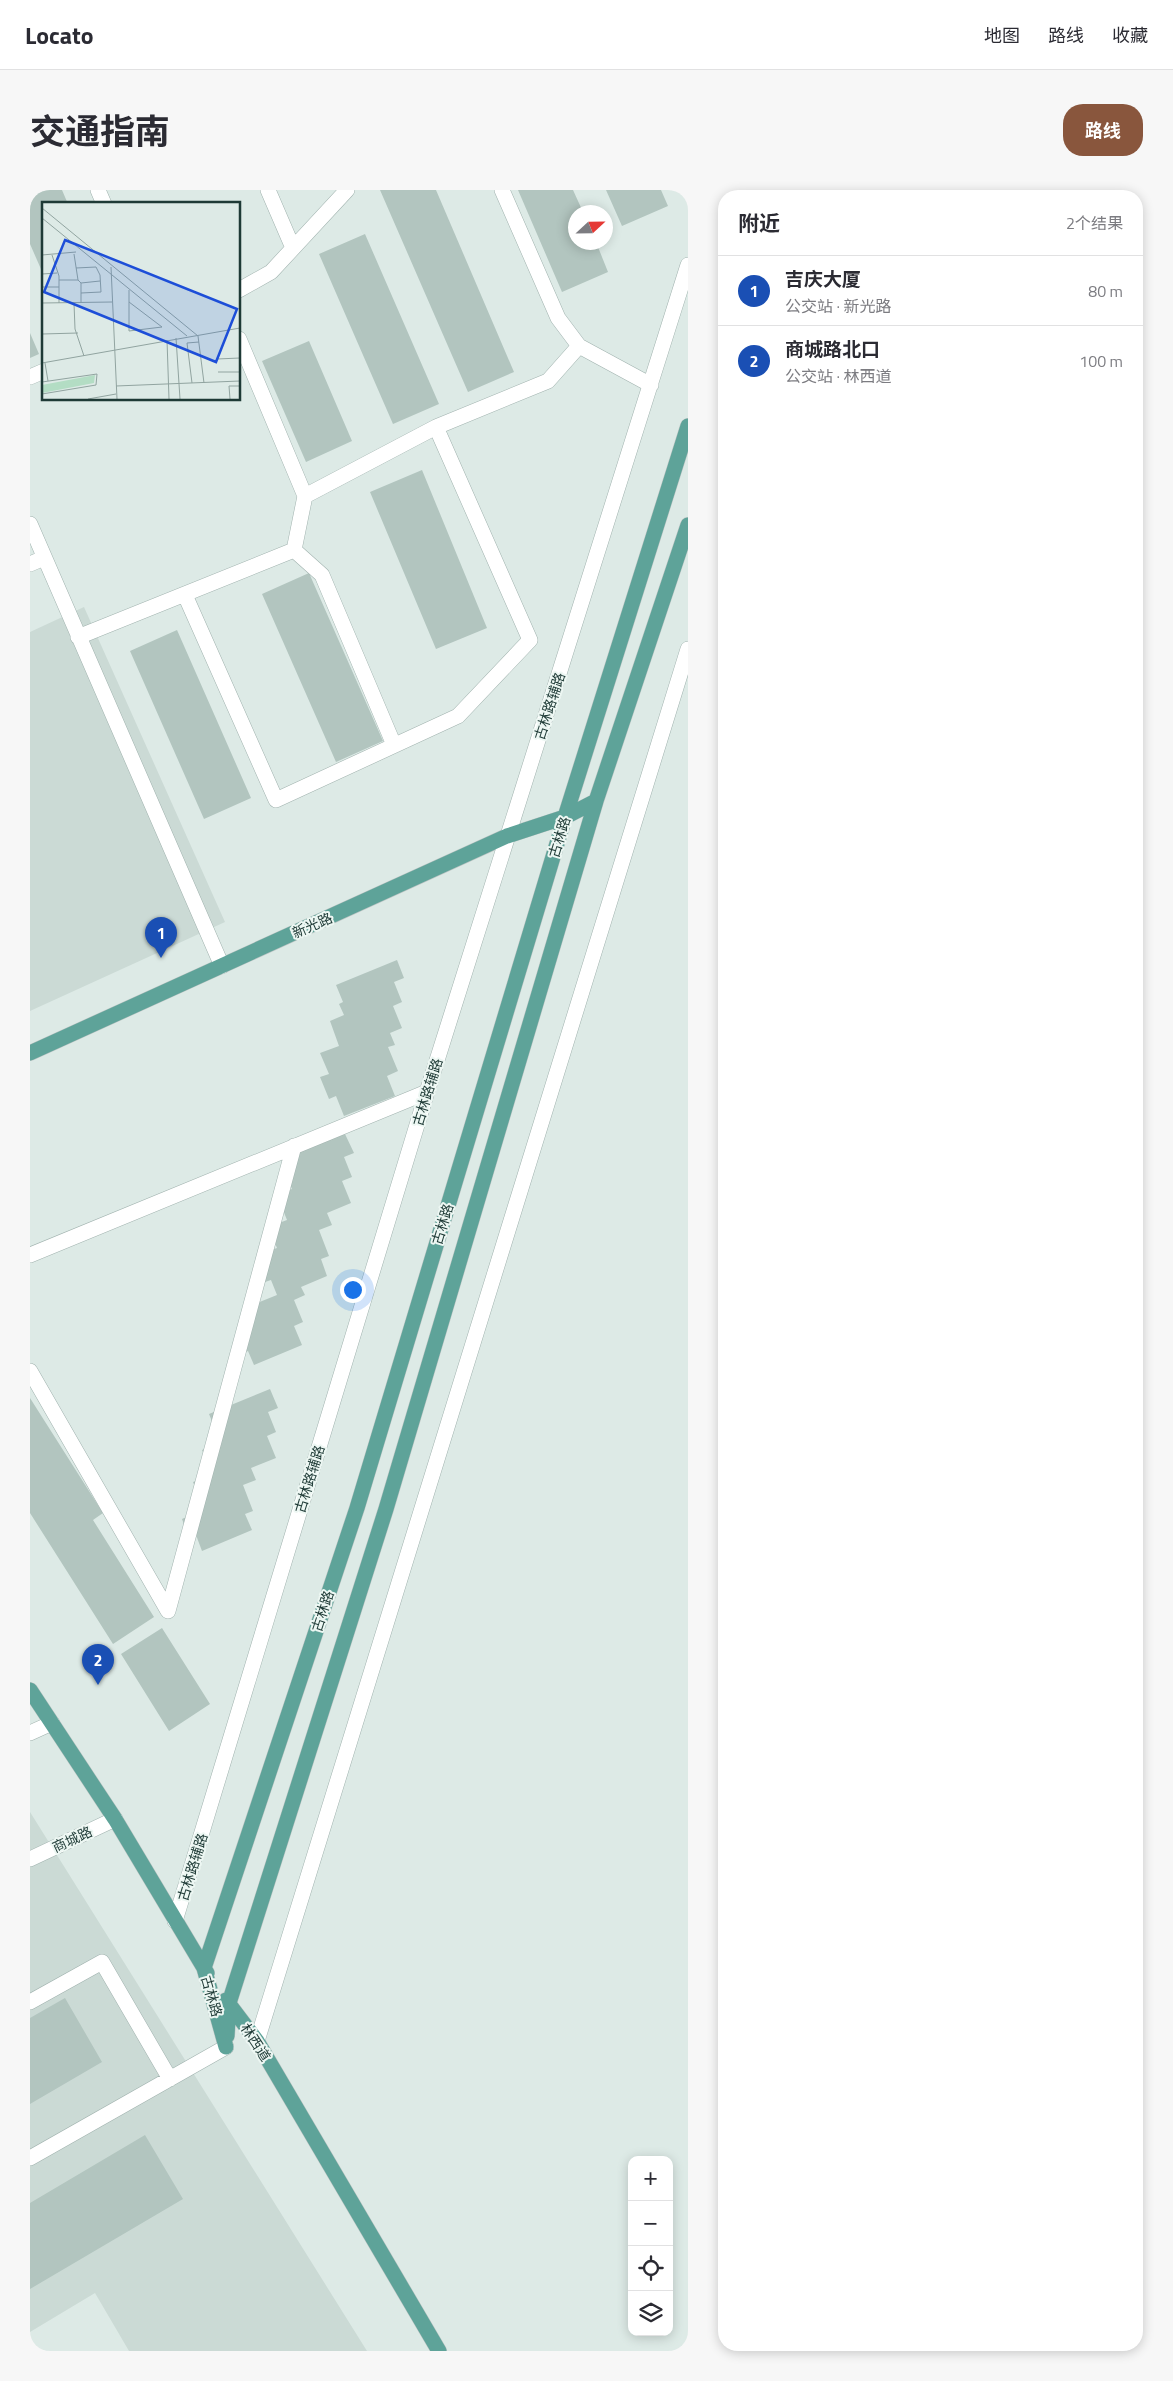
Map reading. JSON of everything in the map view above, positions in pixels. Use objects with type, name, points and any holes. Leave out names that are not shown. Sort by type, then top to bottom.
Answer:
[{"type":"main road","name":"古林路","points":[[226,2047],[204,1968],[357,1508],[565,817],[688,426]]},
{"type":"main road","name":"古林路","points":[[226,2047],[229,2003],[386,1509],[596,801],[688,525]]},
{"type":"main road","name":"新光路","points":[[30,1053],[507,836],[565,817],[596,801]]},
{"type":"main road","name":"林西道","points":[[30,1690],[115,1819],[204,1968],[257,2041],[439,2351]]},
{"type":"street","points":[[98,190],[103,202]]},
{"type":"street","points":[[268,190],[293,248]]},
{"type":"street","points":[[240,289],[271,272],[347,190]]},
{"type":"street","points":[[502,190],[558,318],[579,346],[651,385]]},
{"type":"street","name":"古林路辅路","points":[[175,1921],[427,1092],[688,265]]},
{"type":"street","points":[[240,342],[305,496],[294,550]]},
{"type":"street","points":[[305,496],[436,427],[548,381],[579,346]]},
{"type":"street","points":[[30,377],[42,372]]},
{"type":"street","points":[[185,594],[276,800],[458,716],[530,640],[436,427]]},
{"type":"street","points":[[30,524],[222,966]]},
{"type":"street","points":[[294,550],[322,575],[394,745]]},
{"type":"street","points":[[78,638],[294,550]]},
{"type":"street","points":[[30,564],[44,558]]},
{"type":"street","points":[[257,2041],[688,649]]},
{"type":"street","points":[[30,1255],[427,1092]]},
{"type":"street","points":[[30,1371],[168,1611],[294,1146]]},
{"type":"street","points":[[30,1733],[52,1723]]},
{"type":"street","name":"商城路","points":[[30,1859],[115,1819]]},
{"type":"street","points":[[30,2002],[102,1962],[170,2079]]},
{"type":"street","points":[[30,2158],[226,2047]]},
{"type":"shaded area","points":[[84,607],[225,922],[30,1011],[30,632]]},
{"type":"shaded area","points":[[30,1812],[367,2351],[129,2351],[95,2293],[30,2332]]},
{"type":"building","points":[[30,190],[62,190],[67,202],[42,202],[42,271],[30,244]]},
{"type":"building","points":[[380,190],[436,190],[514,372],[468,392]]},
{"type":"building","points":[[518,190],[573,190],[580,205],[568,205],[568,250],[599,250],[608,272],[562,292]]},
{"type":"building","points":[[606,190],[661,190],[668,206],[622,226]]},
{"type":"building","points":[[365,234],[439,404],[393,424],[319,254]]},
{"type":"building","points":[[30,333],[39,354],[30,358]]},
{"type":"building","points":[[309,341],[352,441],[306,462],[262,361]]},
{"type":"building","points":[[422,470],[487,628],[436,649],[370,492]]},
{"type":"building","points":[[309,573],[383,741],[336,762],[262,594]]},
{"type":"building","points":[[177,630],[251,798],[204,819],[130,651]]},
{"type":"building","points":[[397,960],[404,978],[394,982],[402,1002],[393,1006],[402,1028],[390,1033],[395,1045],[388,1047],[398,1071],[387,1076],[395,1096],[344,1116],[336,1096],[329,1099],[320,1077],[329,1074],[320,1053],[339,1046],[330,1021],[344,1015],[339,1004],[343,1002],[336,985]]},
{"type":"building","points":[[345,1134],[354,1153],[344,1157],[352,1177],[342,1181],[351,1203],[327,1213],[332,1225],[319,1230],[329,1256],[321,1259],[327,1276],[301,1287],[305,1295],[294,1300],[303,1322],[294,1326],[302,1345],[254,1365],[248,1351],[240,1354],[234,1340],[246,1335],[245,1308],[277,1295],[271,1280],[265,1282],[257,1263],[268,1251],[277,1248],[268,1227],[287,1220],[277,1195],[292,1189],[287,1178],[284,1158]]},
{"type":"building","points":[[270,1389],[278,1408],[268,1412],[276,1432],[267,1436],[276,1458],[251,1468],[256,1480],[243,1485],[253,1511],[245,1514],[252,1530],[202,1551],[196,1535],[189,1538],[182,1519],[195,1513],[201,1503],[193,1482],[212,1475],[202,1450],[216,1445],[216,1431],[209,1414]]},
{"type":"building","points":[[30,1398],[103,1513],[93,1520],[154,1617],[113,1644],[30,1513]]},
{"type":"building","points":[[162,1628],[210,1704],[169,1731],[121,1654]]},
{"type":"building","points":[[65,1998],[102,2062],[30,2104],[30,2018]]},
{"type":"building","points":[[145,2135],[183,2199],[30,2289],[30,2203]]},
{"type":"place","name":"吉庆大厦","points":[[161,958]]},
{"type":"place","name":"商城路北口","points":[[98,1685]]}]
